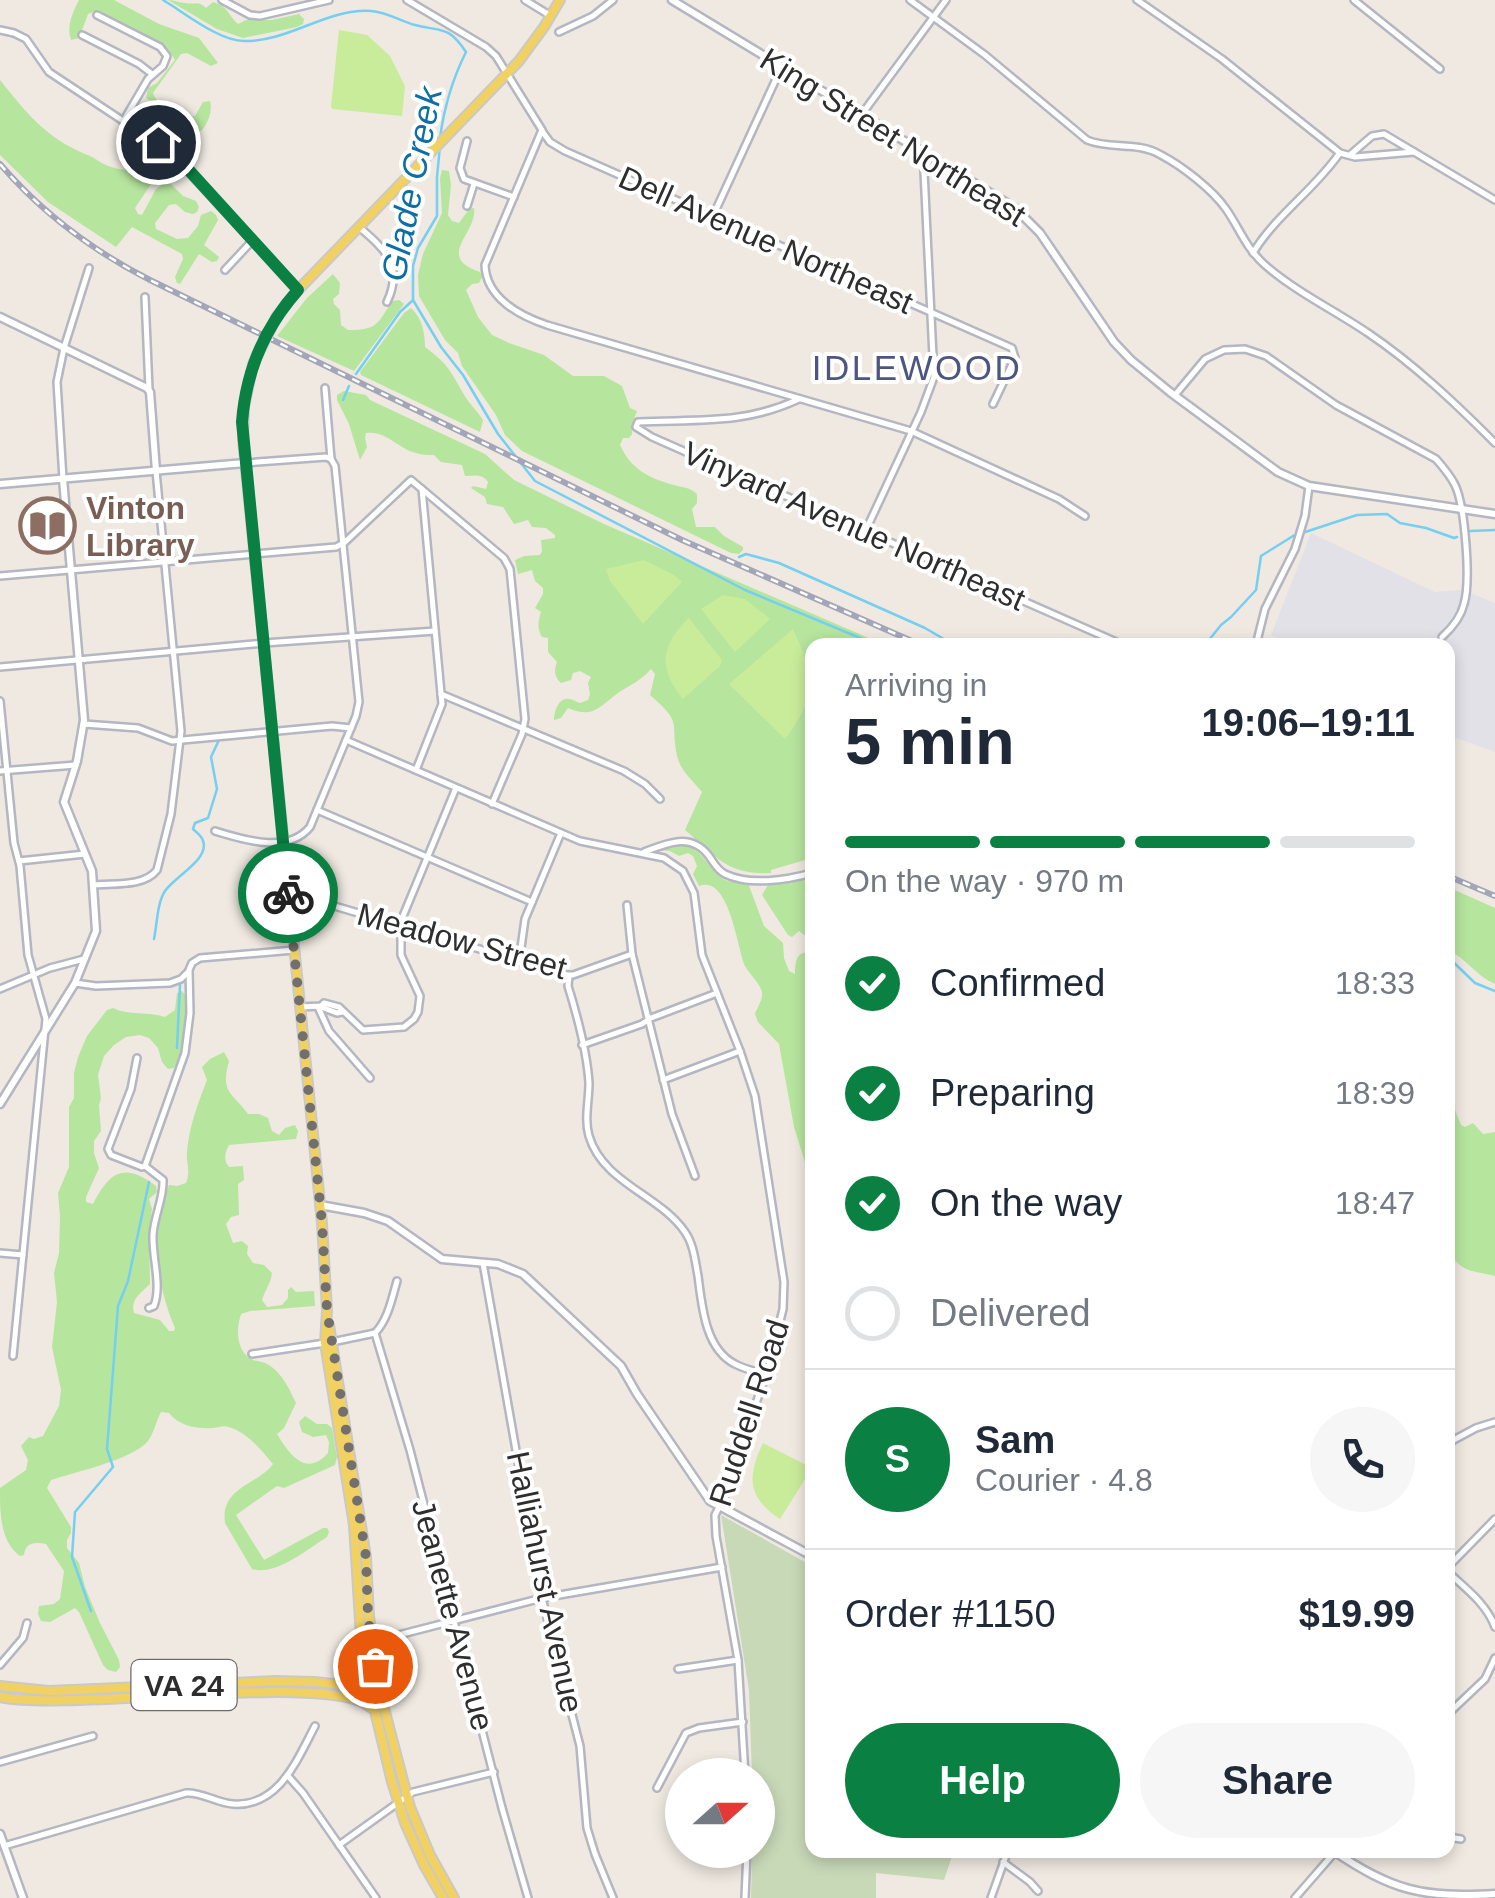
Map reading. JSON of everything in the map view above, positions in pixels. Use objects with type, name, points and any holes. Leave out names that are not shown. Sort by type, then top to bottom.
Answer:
[{"type":"main road","points":[[443,1898],[414,1844],[361,1636],[355,1537],[328,1343],[326,1262],[242,422],[253,364],[277,316],[508,73],[534,42],[560,0]]},
{"type":"main road","points":[[328,1343],[366,1557],[375,1714],[403,1799],[454,1898]]},
{"type":"main road","name":"VA 24","points":[[0,1686],[50,1691],[276,1681],[373,1691]]},
{"type":"main road","points":[[304,1692],[373,1691]]},
{"type":"main road","name":"VA 24","points":[[0,1697],[43,1702],[304,1692],[358,1698],[369,1704],[375,1714]]},
{"type":"street","points":[[222,0],[260,16],[329,0]]},
{"type":"street","points":[[407,0],[496,56],[542,130],[485,270],[495,292],[516,313],[911,430],[1059,499],[1085,516]]},
{"type":"street","points":[[525,0],[551,16]]},
{"type":"street","points":[[559,32],[593,16],[613,0]]},
{"type":"street","name":"King Street Northeast","points":[[672,0],[1024,215],[1044,238],[1114,342],[1144,372],[1278,472],[1310,486],[1495,514]]},
{"type":"street","points":[[910,0],[985,54],[1087,140],[1143,147],[1174,163],[1218,198],[1253,253],[1279,276],[1400,356],[1495,443]]},
{"type":"street","points":[[862,114],[946,0]]},
{"type":"street","points":[[1137,0],[1222,59],[1340,153],[1348,156],[1414,152]]},
{"type":"street","points":[[1354,0],[1440,69]]},
{"type":"street","points":[[97,15],[166,53],[163,66],[152,74],[124,120]]},
{"type":"street","points":[[0,30],[26,38],[49,72],[170,152],[298,290]]},
{"type":"street","points":[[82,35],[152,74]]},
{"type":"street","points":[[714,216],[782,66]]},
{"type":"street","name":"Dell Avenue Northeast","points":[[542,130],[556,147],[1012,348],[1016,358],[994,404]]},
{"type":"street","points":[[1348,156],[1372,136],[1390,136],[1495,200]]},
{"type":"street","points":[[466,141],[460,172],[464,180],[514,197]]},
{"type":"street","points":[[866,532],[934,376],[923,151]]},
{"type":"street","points":[[1253,253],[1340,153]]},
{"type":"street","points":[[467,206],[474,184]]},
{"type":"street","points":[[359,227],[389,256],[392,290],[386,302]]},
{"type":"street","points":[[225,270],[253,240]]},
{"type":"street","points":[[0,1104],[75,983],[96,931],[92,871],[65,806],[84,724],[57,394],[64,348],[89,268]]},
{"type":"street","points":[[94,885],[145,880],[157,870],[181,740],[156,471],[145,297]]},
{"type":"street","points":[[2,322],[64,348],[150,392]]},
{"type":"street","points":[[1174,395],[1197,367],[1215,353],[1235,348],[1254,352],[1266,356],[1336,405],[1436,459],[1455,486],[1463,509],[1466,593],[1460,615],[1442,636]]},
{"type":"street","points":[[216,831],[252,841],[300,838],[310,828],[359,702],[325,388]]},
{"type":"street","name":"Vinyard Avenue Northeast","points":[[800,399],[743,418],[638,422],[636,428],[1107,638]]},
{"type":"street","points":[[0,484],[330,459]]},
{"type":"street","points":[[0,576],[324,550],[344,543],[410,480],[504,558],[510,568],[524,728],[492,804]]},
{"type":"street","points":[[1258,638],[1265,609],[1298,540],[1310,486]]},
{"type":"street","points":[[416,770],[440,712],[441,694],[422,489]]},
{"type":"street","points":[[0,667],[435,631]]},
{"type":"street","points":[[441,694],[634,776],[660,799]]},
{"type":"street","points":[[0,701],[3,771],[19,860],[28,955],[45,1012],[12,1356]]},
{"type":"street","points":[[84,724],[138,728],[168,740],[332,726],[351,728]]},
{"type":"street","points":[[346,740],[590,844],[641,852],[685,840],[704,850],[721,872],[738,878],[760,880],[805,874]]},
{"type":"street","points":[[3,771],[76,765]]},
{"type":"street","points":[[300,1007],[320,1006],[342,1012],[363,1030],[404,1027],[414,1019],[420,996],[401,955],[402,918],[456,788]]},
{"type":"street","points":[[317,810],[532,902]]},
{"type":"street","points":[[519,962],[524,918],[562,833]]},
{"type":"street","name":"Ruddell Road","points":[[641,852],[676,864],[694,893],[702,954],[740,1051],[758,1112],[784,1282],[783,1309],[765,1375],[715,1522],[738,1660],[745,1758]]},
{"type":"street","points":[[19,860],[85,854]]},
{"type":"street","name":"Meadow Street","points":[[289,902],[322,902],[569,976],[632,954]]},
{"type":"street","points":[[626,905],[632,954],[648,1019],[676,1128],[695,1176]]},
{"type":"street","points":[[75,983],[170,983],[181,978],[200,958],[294,950]]},
{"type":"street","points":[[0,988],[87,958]]},
{"type":"street","points":[[145,1166],[185,1053],[190,1013],[189,970]]},
{"type":"street","points":[[569,976],[589,1084],[587,1127],[592,1145],[619,1177],[685,1232],[694,1254],[706,1324],[719,1350],[732,1362],[765,1375]]},
{"type":"street","points":[[582,1045],[717,993]]},
{"type":"street","points":[[320,1006],[329,1031],[370,1078]]},
{"type":"street","points":[[664,1080],[740,1051]]},
{"type":"street","points":[[137,1058],[125,1106],[108,1149],[111,1155],[145,1166],[164,1184],[153,1241],[157,1297],[149,1308]]},
{"type":"street","points":[[320,1205],[388,1221],[442,1259],[506,1266],[524,1274],[621,1366],[710,1501],[805,1552]]},
{"type":"street","points":[[0,1253],[23,1255]]},
{"type":"street","name":"Halliahurst Avenue","points":[[483,1262],[542,1598],[580,1746],[590,1840],[613,1898]]},
{"type":"street","points":[[252,1354],[375,1333],[387,1313],[397,1280]]},
{"type":"street","name":"Jeanette Avenue","points":[[375,1333],[410,1450],[508,1834],[528,1898]]},
{"type":"street","points":[[1455,1438],[1495,1422]]},
{"type":"street","points":[[1455,1562],[1495,1519]]},
{"type":"street","points":[[361,1636],[371,1641],[542,1598],[722,1567]]},
{"type":"street","points":[[1455,1577],[1487,1610],[1495,1627]]},
{"type":"street","points":[[0,1665],[23,1638],[27,1622]]},
{"type":"street","points":[[1455,1707],[1485,1679],[1495,1658]]},
{"type":"street","points":[[678,1669],[738,1660]]},
{"type":"street","points":[[656,1788],[686,1733],[743,1722]]},
{"type":"street","points":[[4,1852],[186,1793],[229,1804],[248,1803],[268,1795],[288,1776],[315,1726]]},
{"type":"street","points":[[0,1762],[92,1736]]},
{"type":"street","points":[[339,1845],[403,1799],[494,1772]]},
{"type":"street","points":[[288,1776],[376,1898]]},
{"type":"street","points":[[0,1834],[24,1898]]},
{"type":"street","points":[[1455,1838],[1461,1839]]},
{"type":"street","points":[[991,1898],[1005,1858]]},
{"type":"street","points":[[1295,1898],[1328,1858]]},
{"type":"street","points":[[1344,1858],[1378,1879],[1410,1891],[1440,1896],[1495,1894]]},
{"type":"street","points":[[1003,1862],[1038,1890]]},
{"type":"street","points":[[745,1898],[746,1868]]},
{"type":"shaded area","points":[[1311,533],[1435,592],[1463,590],[1495,603],[1495,752],[1455,738],[1455,638],[1271,635]]},
{"type":"green space","points":[[79,0],[114,0],[159,24],[199,38],[218,63],[211,66],[187,53],[181,54],[153,93],[170,111],[183,115],[195,116],[203,102],[210,101],[209,117],[201,131],[146,98],[148,88],[157,83],[175,60],[169,50],[98,10],[88,14],[79,38],[71,40],[70,24]]},
{"type":"green space","points":[[168,0],[198,3],[206,8],[213,2],[238,24],[299,14],[304,19],[297,27],[243,38],[217,29]]},
{"type":"green space","points":[[339,30],[367,35],[390,56],[405,86],[402,116],[332,109]]},
{"type":"green space","points":[[0,80],[29,115],[62,142],[111,167],[150,169],[155,178],[135,208],[138,214],[142,215],[156,189],[164,183],[196,201],[199,207],[193,214],[176,204],[169,205],[155,223],[156,229],[177,239],[188,238],[201,215],[211,211],[216,215],[218,220],[204,245],[219,257],[217,261],[199,254],[177,283],[182,254],[132,227],[116,247],[48,202],[0,155]]},
{"type":"green space","points":[[442,170],[449,171],[448,215],[452,221],[459,223],[474,208],[459,252],[460,259],[482,277],[466,290],[478,317],[492,335],[544,355],[573,376],[604,376],[622,386],[630,408],[637,411],[632,434],[623,438],[620,445],[624,453],[648,476],[697,494],[692,509],[696,527],[715,527],[743,547],[739,554],[522,451],[505,435],[458,353],[445,340],[419,296],[423,254],[442,213]]},
{"type":"green space","points":[[333,274],[340,283],[334,304],[340,310],[341,325],[348,330],[375,324],[392,301],[404,304],[354,371],[277,336],[307,298]]},
{"type":"green space","points":[[411,308],[422,326],[425,347],[447,367],[483,420],[480,432],[361,375]]},
{"type":"green space","points":[[344,391],[366,395],[485,454],[514,480],[604,524],[869,638],[805,638],[805,860],[771,873],[743,871],[714,856],[685,830],[702,792],[680,763],[672,719],[650,695],[655,674],[651,669],[595,710],[568,708],[561,718],[554,720],[562,700],[588,700],[591,677],[580,671],[573,673],[571,680],[561,683],[557,678],[557,662],[548,652],[548,638],[540,634],[541,612],[535,608],[543,588],[535,581],[532,570],[518,574],[515,560],[540,555],[541,540],[555,535],[546,528],[532,527],[528,520],[514,524],[503,507],[487,504],[485,497],[471,488],[486,489],[488,482],[480,476],[465,476],[462,465],[409,451],[373,433],[366,433],[367,447],[360,460],[337,395]]},
{"type":"green space","points":[[644,560],[682,582],[643,624],[610,581],[606,569]]},
{"type":"green space","points":[[723,595],[745,599],[770,619],[735,652],[701,609]]},
{"type":"green space","points":[[689,618],[722,660],[683,699],[669,677],[666,657],[672,638]]},
{"type":"green space","points":[[793,629],[805,658],[805,704],[785,739],[729,684]]},
{"type":"green space","points":[[685,845],[697,851],[723,879],[748,883],[764,926],[783,943],[789,971],[795,974],[796,961],[805,954],[805,1162],[794,1127],[779,1044],[758,1022],[755,1014],[762,992],[745,966],[725,901],[709,885],[699,886],[693,874],[697,866],[693,856],[660,850]]},
{"type":"green space","points":[[805,879],[805,936],[799,931],[792,937],[788,935],[762,895],[768,885]]},
{"type":"green space","points":[[1455,890],[1495,908],[1495,984],[1455,955]]},
{"type":"green space","points":[[182,991],[184,1033],[174,1068],[168,1069],[158,1048],[140,1035],[126,1037],[104,1056],[98,1075],[101,1131],[94,1141],[99,1168],[86,1202],[93,1204],[112,1177],[126,1172],[156,1186],[157,1192],[149,1199],[150,1284],[137,1297],[133,1308],[134,1313],[160,1320],[169,1331],[174,1331],[160,1275],[159,1220],[169,1185],[186,1183],[190,1133],[207,1080],[202,1067],[224,1052],[229,1061],[227,1086],[248,1114],[268,1118],[272,1131],[279,1135],[295,1125],[298,1131],[296,1139],[229,1145],[226,1162],[229,1167],[243,1166],[244,1180],[238,1184],[239,1215],[226,1224],[233,1243],[242,1241],[248,1246],[247,1254],[253,1263],[264,1265],[272,1273],[262,1300],[267,1307],[282,1305],[291,1287],[296,1292],[314,1291],[315,1306],[241,1314],[240,1345],[251,1359],[277,1371],[296,1403],[277,1434],[287,1449],[305,1463],[320,1460],[328,1453],[326,1435],[313,1437],[302,1432],[299,1422],[305,1416],[332,1428],[337,1457],[335,1465],[284,1488],[277,1486],[236,1515],[264,1560],[323,1528],[329,1532],[291,1560],[262,1570],[252,1569],[225,1523],[225,1511],[234,1494],[273,1464],[254,1442],[236,1430],[225,1426],[189,1426],[161,1412],[150,1438],[141,1448],[51,1480],[47,1488],[71,1527],[67,1548],[79,1563],[85,1587],[119,1660],[116,1672],[103,1665],[75,1608],[50,1622],[41,1621],[39,1606],[60,1599],[64,1571],[46,1544],[32,1544],[20,1556],[13,1550],[2,1526],[0,1488],[26,1470],[28,1460],[21,1446],[29,1437],[43,1436],[59,1406],[61,1390],[52,1347],[57,1302],[54,1273],[59,1253],[58,1193],[69,1167],[69,1107],[74,1098],[78,1057],[87,1036],[107,1010],[165,1017],[175,1010],[177,993]]},
{"type":"green space","points":[[1455,1110],[1461,1125],[1473,1123],[1483,1134],[1495,1132],[1495,1276],[1463,1267],[1455,1260]]},
{"type":"green space","points":[[763,1443],[805,1464],[805,1479],[780,1519],[756,1494],[754,1466]]},
{"type":"green space","points":[[721,1515],[805,1562],[805,1858],[951,1858],[944,1880],[876,1873],[876,1898],[751,1898],[752,1868],[775,1868],[775,1758],[751,1758],[749,1690]]},
{"type":"waterway","name":"Glade Creek","points":[[163,0],[234,40],[261,40],[355,11],[377,12],[449,33],[466,52],[449,94],[440,138]]},
{"type":"waterway","name":"Glade Creek","points":[[440,146],[437,216],[418,248],[413,266],[413,300],[498,434],[535,481],[745,590],[860,638]]},
{"type":"waterway","points":[[356,374],[412,301]]},
{"type":"waterway","points":[[343,400],[349,386]]},
{"type":"waterway","points":[[1211,638],[1256,590],[1261,556],[1293,536],[1357,515],[1387,514],[1400,523],[1457,537]]},
{"type":"waterway","points":[[1470,531],[1495,530]]},
{"type":"waterway","points":[[739,557],[746,554],[779,563],[942,638]]},
{"type":"waterway","points":[[154,939],[162,896],[204,848],[202,838],[193,829],[195,823],[208,818],[217,789],[211,757],[219,740]]},
{"type":"waterway","name":"Glade Creek","points":[[1455,964],[1475,983],[1495,991]]},
{"type":"waterway","points":[[177,1048],[180,985]]},
{"type":"waterway","points":[[91,1611],[72,1557],[75,1512],[113,1467],[107,1449],[118,1306],[128,1281],[149,1182]]},
{"type":"railway","points":[[0,164],[69,230],[150,280],[682,540],[905,638]]},
{"type":"railway","points":[[1455,879],[1495,896]]},
{"type":"way so far","points":[[288,893],[326,1262],[327,1310],[366,1557],[375,1666]]},
{"type":"place","name":"Vinton Library","points":[[47,526]]},
{"type":"district","name":"IDLEWOOD","points":[[917,367]]},
{"type":"route","points":[[158,142],[187,168],[298,290],[260,346],[246,388],[242,422],[288,893]]}]
